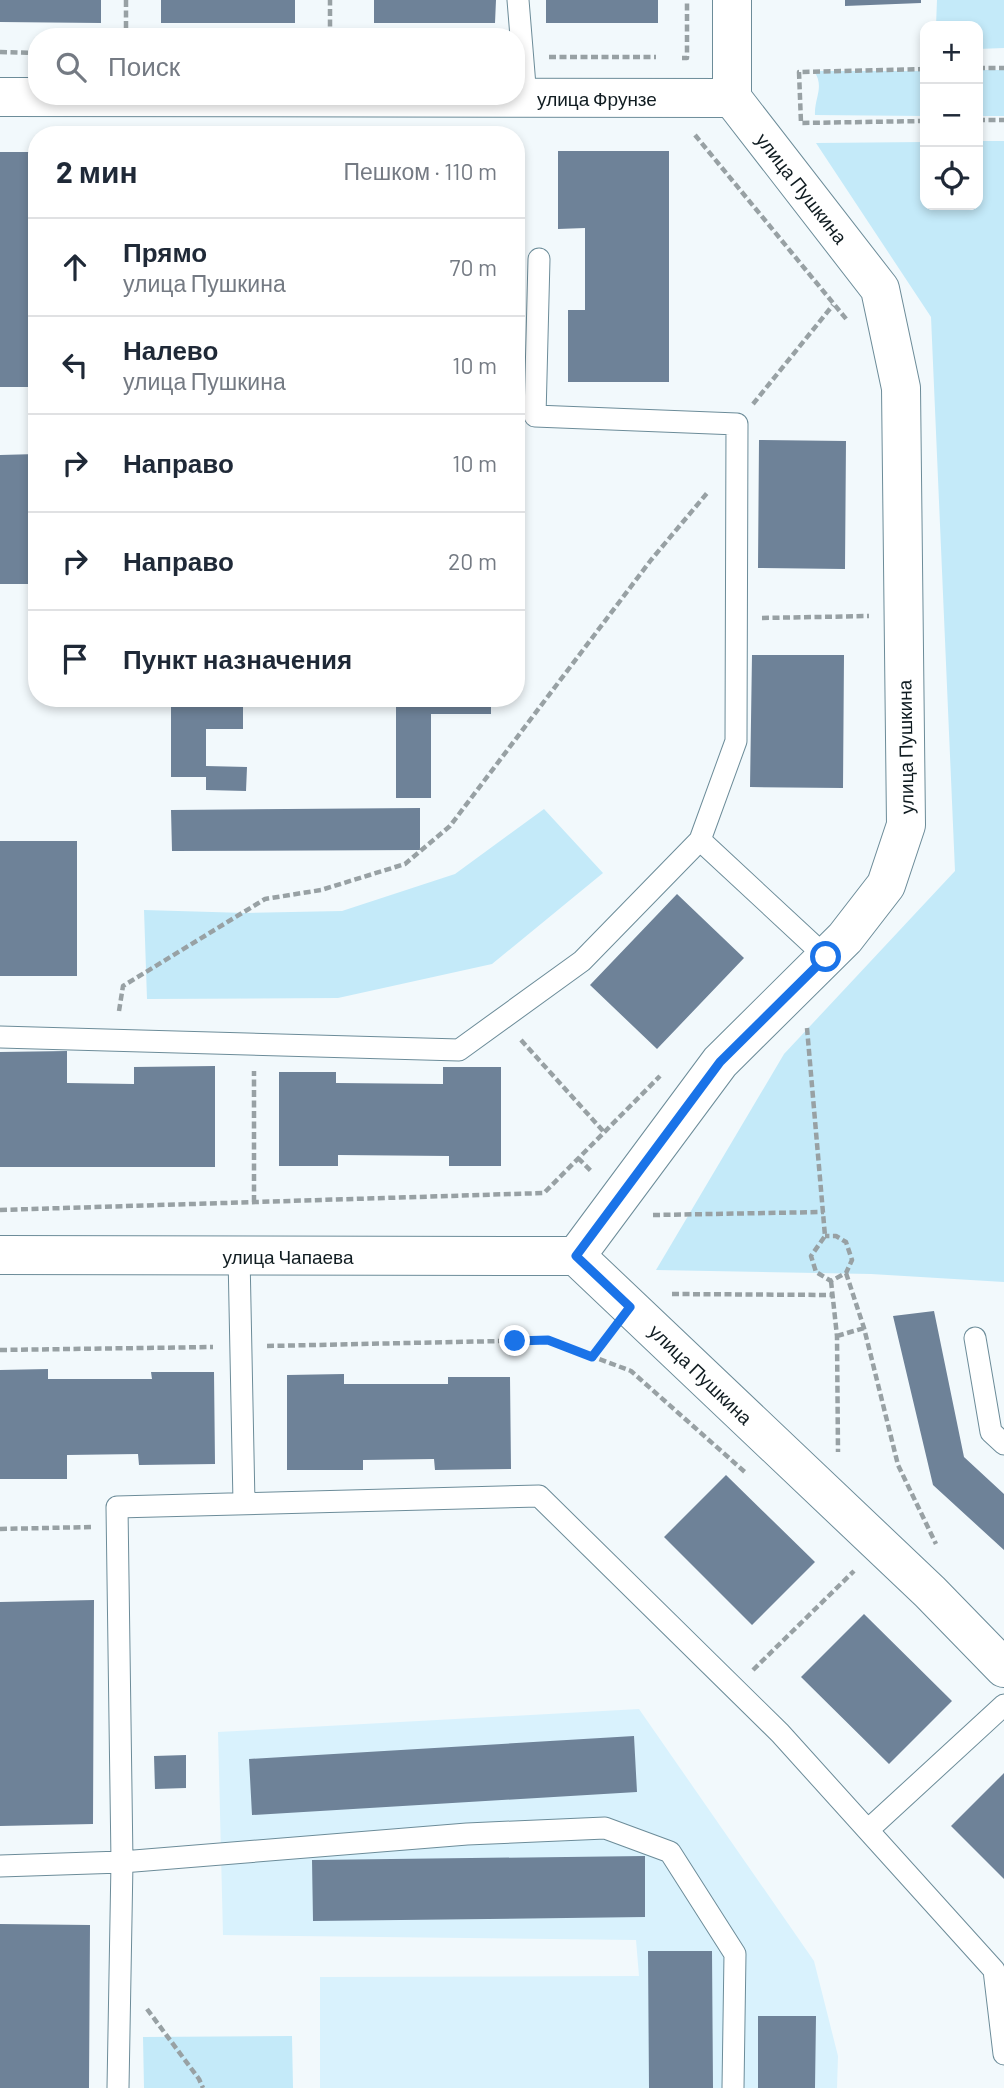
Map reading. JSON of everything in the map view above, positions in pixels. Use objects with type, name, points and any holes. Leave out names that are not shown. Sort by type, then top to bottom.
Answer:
[{"type":"street","points":[[732,0],[732,98]]},
{"type":"street","name":"улица Фрунзе","points":[[0,97],[28,97]]},
{"type":"street","name":"улица Фрунзе","points":[[526,98],[732,98]]},
{"type":"street","name":"улица Пушкина","points":[[732,98],[880,289],[901,388],[906,825],[886,885],[845,938],[720,1062],[576,1256],[930,1592],[1004,1668]]},
{"type":"street","name":"улица Чапаева","points":[[0,1255],[576,1256]]},
{"type":"lane","points":[[518,0],[520,28]]},
{"type":"lane","points":[[525,84],[526,98]]},
{"type":"lane","points":[[0,1037],[459,1050],[582,961],[700,840],[736,741],[737,424],[535,416],[539,259]]},
{"type":"lane","points":[[700,840],[814,968]]},
{"type":"lane","points":[[239,1256],[244,1503]]},
{"type":"lane","points":[[975,1338],[991,1432],[1004,1444]]},
{"type":"lane","points":[[117,2088],[122,1862],[117,1507],[539,1496],[780,1733],[993,1970],[1004,2054]]},
{"type":"lane","points":[[868,1830],[1004,1705]]},
{"type":"lane","points":[[0,1866],[122,1862],[467,1834],[605,1828],[670,1852],[735,1954],[733,2088]]},
{"type":"path","points":[[126,0],[126,28]]},
{"type":"path","points":[[330,0],[330,28]]},
{"type":"path","points":[[673,58],[687,58],[687,0]]},
{"type":"path","points":[[0,52],[28,52]]},
{"type":"path","points":[[525,56],[659,57]]},
{"type":"path","points":[[983,68],[1004,68]]},
{"type":"path","points":[[920,69],[799,72],[801,123],[920,121]]},
{"type":"path","points":[[983,120],[1004,120]]},
{"type":"path","points":[[690,129],[850,323]]},
{"type":"path","points":[[737,424],[834,304]]},
{"type":"path","points":[[113,1041],[123,986],[265,900],[321,890],[405,864],[450,826],[651,560],[737,457]]},
{"type":"path","points":[[737,618],[873,615]]},
{"type":"path","points":[[814,968],[825,1237],[811,1256],[816,1272],[831,1282]]},
{"type":"path","points":[[501,1019],[604,1132]]},
{"type":"path","points":[[254,1045],[254,1202]]},
{"type":"path","points":[[0,1210],[544,1193],[662,1074]]},
{"type":"path","points":[[578,1158],[618,1200],[638,1216],[824,1212]]},
{"type":"path","points":[[825,1237],[836,1236],[846,1242],[852,1260],[846,1273],[831,1282]]},
{"type":"path","points":[[846,1273],[864,1328],[898,1465],[937,1546]]},
{"type":"path","points":[[831,1282],[836,1336],[838,1488],[831,1498]]},
{"type":"path","points":[[592,1357],[641,1294],[832,1295]]},
{"type":"path","points":[[836,1336],[864,1328]]},
{"type":"path","points":[[0,1349],[548,1340],[631,1371],[753,1479]]},
{"type":"path","points":[[0,1529],[117,1527]]},
{"type":"path","points":[[734,1688],[855,1570],[864,1577]]},
{"type":"path","points":[[120,1972],[203,2088]]},
{"type":"shaded area","points":[[937,0],[1004,0],[1004,48],[983,49],[983,21],[936,21]]},
{"type":"shaded area","points":[[983,70],[1004,70],[1004,116],[983,116]]},
{"type":"shaded area","points":[[814,71],[920,71],[920,116],[815,115],[819,87]]},
{"type":"shaded area","points":[[983,141],[1004,141],[1004,1282],[871,1274],[656,1270],[784,1054],[955,871],[931,317],[816,143],[920,142],[920,210],[983,210]]},
{"type":"shaded area","points":[[544,809],[603,873],[492,964],[338,998],[147,999],[144,910],[246,913],[342,911],[455,874]]},
{"type":"shaded area","points":[[639,1709],[814,1961],[838,2056],[837,2088],[320,2088],[320,1977],[639,1976],[636,1940],[223,1935],[218,1732]]},
{"type":"shaded area","points":[[292,2036],[293,2088],[144,2088],[143,2037]]},
{"type":"building","points":[[0,0],[101,0],[101,23],[0,22]]},
{"type":"building","points":[[161,0],[295,0],[295,23],[161,23]]},
{"type":"building","points":[[374,0],[496,0],[495,23],[374,23]]},
{"type":"building","points":[[546,0],[658,0],[658,23],[546,23]]},
{"type":"building","points":[[845,0],[921,0],[921,3],[845,6]]},
{"type":"building","points":[[558,151],[669,151],[669,382],[568,382],[568,310],[585,310],[585,228],[558,229]]},
{"type":"building","points":[[0,152],[28,152],[28,387],[0,387]]},
{"type":"building","points":[[759,440],[846,441],[845,569],[758,568]]},
{"type":"building","points":[[28,454],[28,584],[0,584],[0,455]]},
{"type":"building","points":[[752,655],[844,655],[843,788],[750,787]]},
{"type":"building","points":[[171,707],[243,707],[243,729],[206,729],[206,766],[247,767],[246,791],[206,790],[206,777],[171,777]]},
{"type":"building","points":[[396,707],[491,707],[491,714],[431,714],[431,798],[396,798]]},
{"type":"building","points":[[420,808],[420,850],[172,851],[171,810]]},
{"type":"building","points":[[0,841],[77,841],[77,976],[0,976]]},
{"type":"building","points":[[677,894],[744,958],[657,1049],[590,985]]},
{"type":"building","points":[[67,1051],[67,1083],[134,1084],[134,1067],[215,1066],[215,1167],[0,1167],[0,1052]]},
{"type":"building","points":[[443,1067],[501,1067],[501,1166],[449,1166],[449,1156],[338,1155],[338,1166],[279,1166],[279,1072],[336,1072],[336,1083],[443,1084]]},
{"type":"building","points":[[934,1311],[964,1457],[1004,1494],[1004,1550],[933,1485],[893,1316]]},
{"type":"building","points":[[48,1369],[48,1379],[152,1379],[151,1372],[214,1372],[215,1464],[139,1465],[138,1454],[67,1455],[67,1479],[0,1479],[0,1370]]},
{"type":"building","points":[[344,1374],[344,1384],[448,1384],[448,1377],[510,1377],[511,1469],[435,1470],[434,1459],[363,1460],[363,1470],[287,1470],[287,1375]]},
{"type":"building","points":[[726,1475],[815,1562],[752,1625],[664,1537]]},
{"type":"building","points":[[94,1600],[93,1824],[0,1826],[0,1602]]},
{"type":"building","points":[[864,1614],[952,1701],[889,1764],[801,1677]]},
{"type":"building","points":[[634,1736],[637,1792],[252,1815],[249,1759]]},
{"type":"building","points":[[186,1755],[186,1788],[155,1789],[154,1756]]},
{"type":"building","points":[[1004,1773],[1004,1879],[951,1826]]},
{"type":"building","points":[[645,1856],[645,1917],[313,1921],[312,1860]]},
{"type":"building","points":[[0,1924],[90,1925],[89,2088],[0,2088]]},
{"type":"building","points":[[648,1951],[712,1951],[713,2088],[649,2088]]},
{"type":"building","points":[[758,2016],[816,2016],[815,2088],[758,2088]]},
{"type":"route","points":[[515,1341],[548,1340],[592,1357],[630,1307],[576,1256],[720,1062],[826,957]]}]
